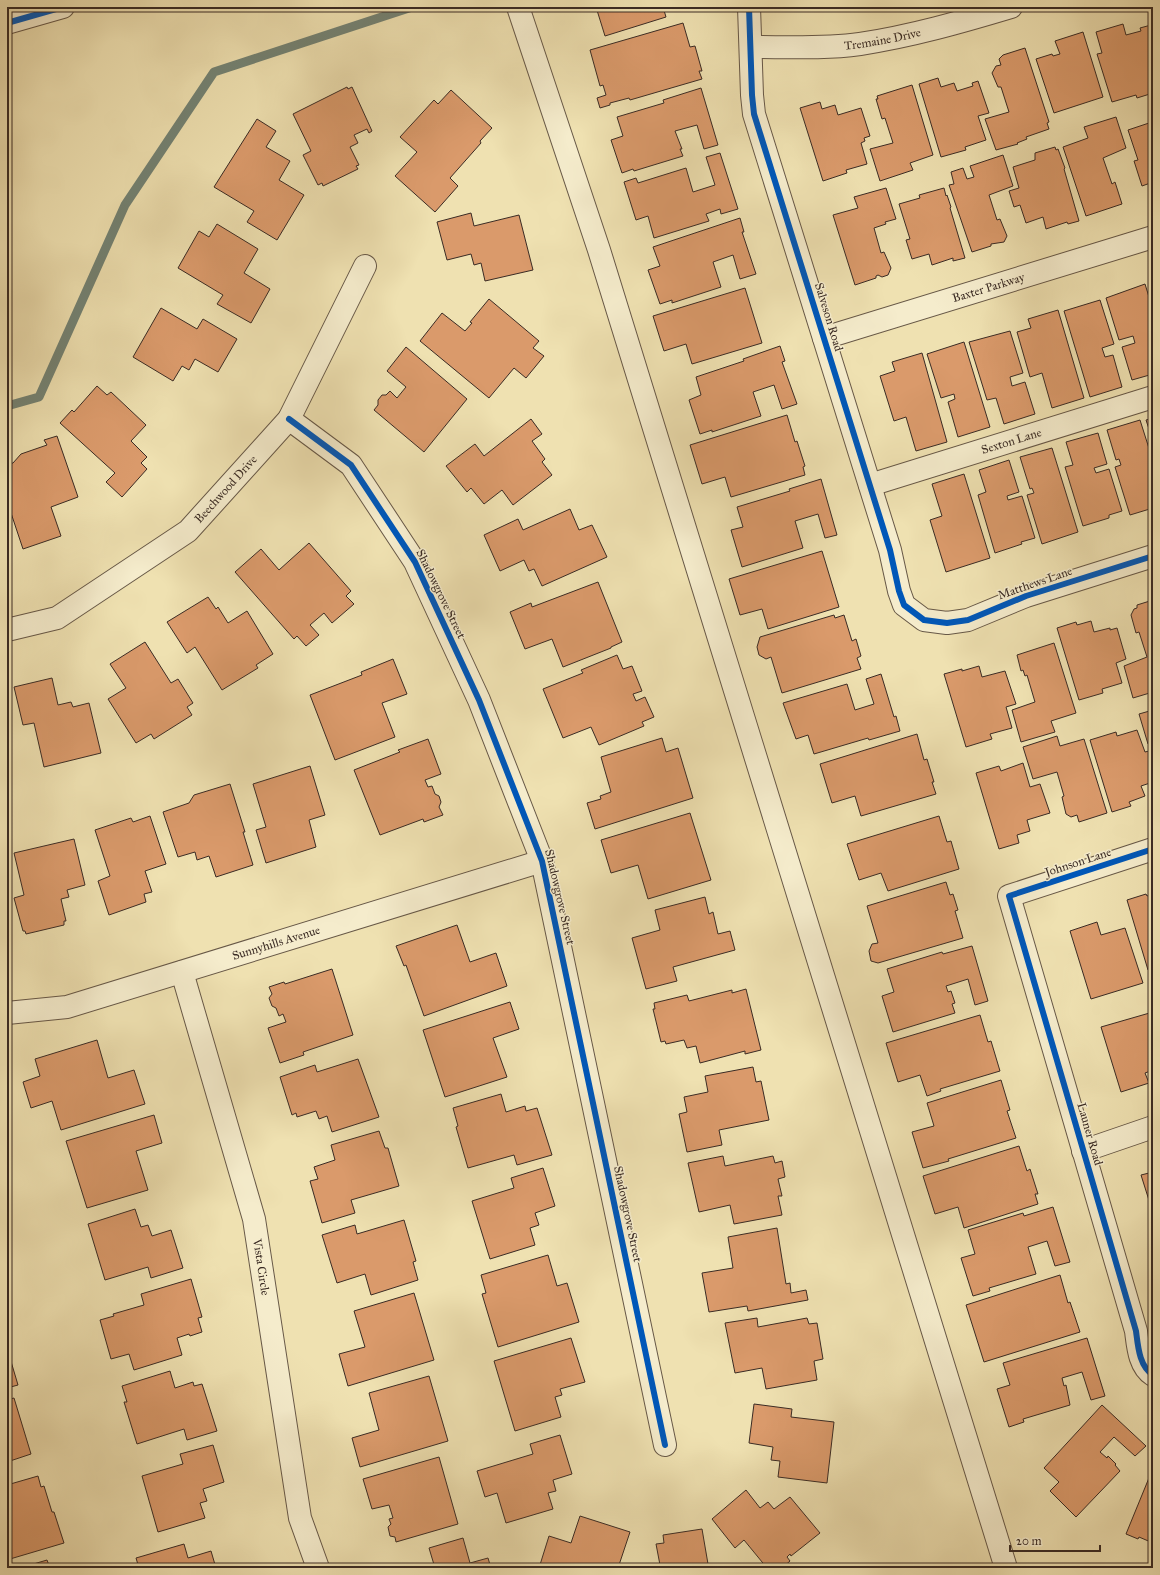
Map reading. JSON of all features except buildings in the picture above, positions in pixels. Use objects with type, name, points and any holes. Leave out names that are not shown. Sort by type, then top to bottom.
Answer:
[{"type":"street","points":[[7,23],[63,7]]},
{"type":"street","points":[[518,7],[601,258],[1006,1568]]},
{"type":"street","name":"Salveson Road","points":[[749,7],[754,114],[890,550],[899,591],[904,605],[924,620]]},
{"type":"street","name":"Tremaine Drive","points":[[751,47],[815,47],[859,44],[939,28],[1011,7]]},
{"type":"street","name":"Baxter Parkway","points":[[824,338],[1153,237]]},
{"type":"street","name":"Beechwood Drive","points":[[7,630],[57,618],[188,531],[289,419],[365,266]]},
{"type":"street","name":"Sexton Lane","points":[[870,485],[1153,397]]},
{"type":"street","name":"Shadowgrove Street","points":[[289,419],[351,465],[415,562],[479,700],[542,861],[665,1445]]},
{"type":"street","name":"Matthews Lane","points":[[924,620],[947,623],[968,620],[1026,596],[1153,556]]},
{"type":"street","name":"Johnson Lane","points":[[1009,896],[1153,849]]},
{"type":"street","name":"Sunnyhills Avenue","points":[[7,1013],[66,1007],[542,861]]},
{"type":"street","name":"Launer Road","points":[[1009,896],[1136,1331],[1140,1353],[1146,1370],[1153,1375]]},
{"type":"street","name":"Vista Circle","points":[[182,972],[254,1219],[300,1518],[318,1568]]},
{"type":"street","points":[[1083,1151],[1153,1127]]},
{"type":"waterway","points":[[7,406],[39,397],[125,205],[214,72],[412,7]]},
{"type":"cycle path","points":[[7,23],[63,7]]},
{"type":"cycle path","points":[[749,7],[754,114],[890,550],[899,591],[904,605],[924,620],[947,623],[968,620],[1026,596],[1153,556]]},
{"type":"cycle path","points":[[289,419],[351,465],[415,562],[479,700],[542,861],[665,1445]]},
{"type":"cycle path","points":[[1153,849],[1009,896],[1136,1331],[1140,1355],[1148,1371],[1153,1375]]}]
